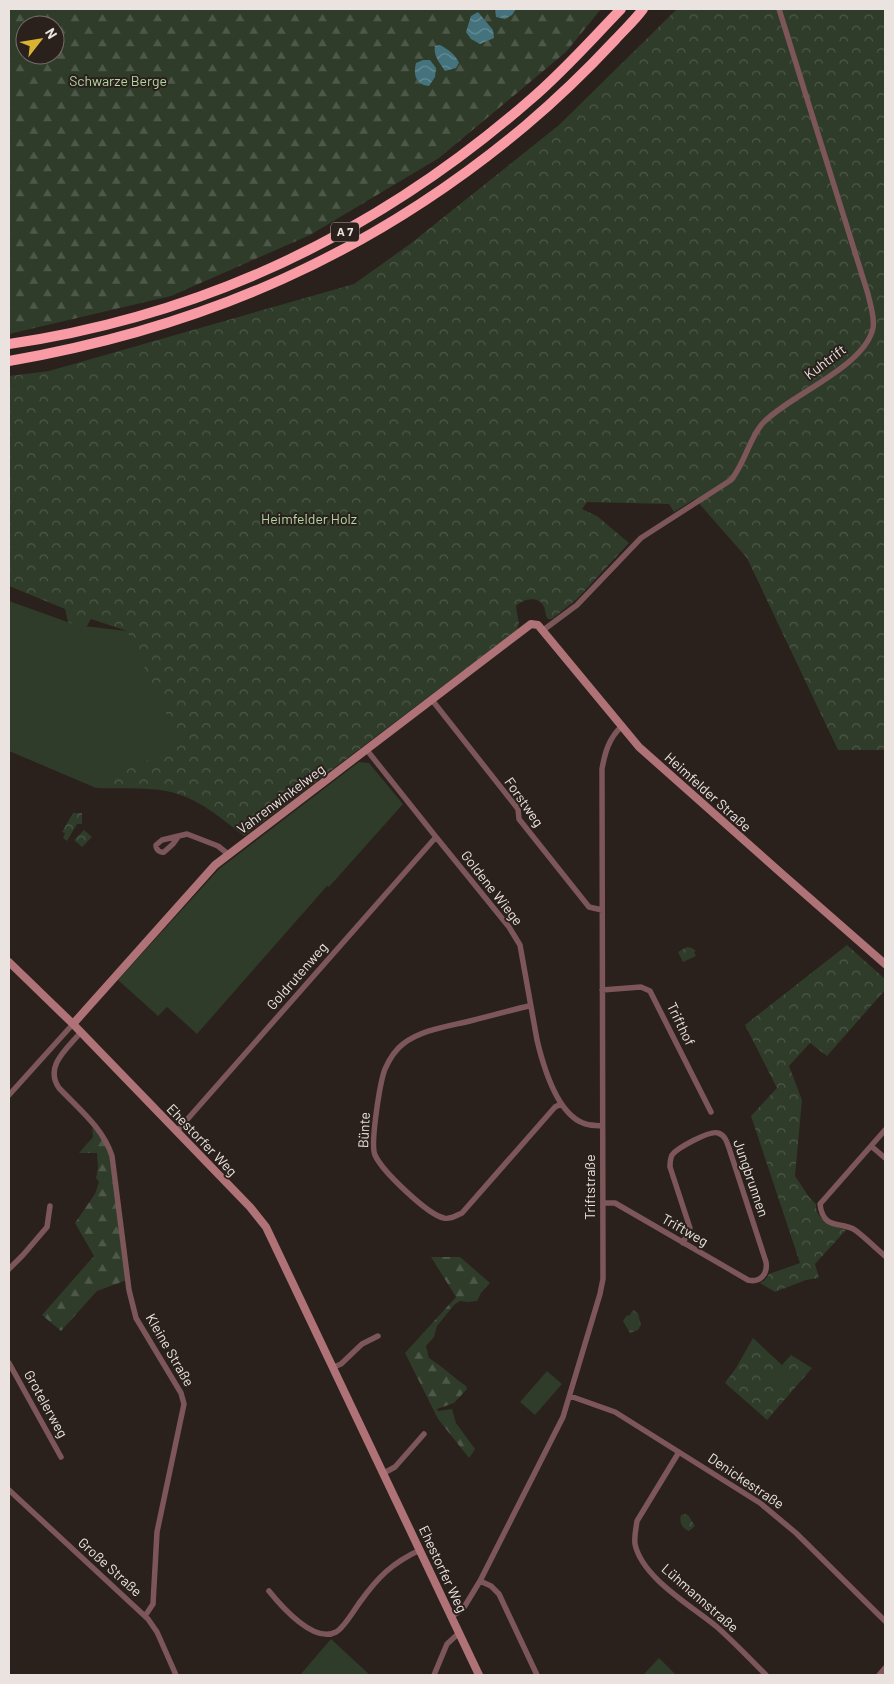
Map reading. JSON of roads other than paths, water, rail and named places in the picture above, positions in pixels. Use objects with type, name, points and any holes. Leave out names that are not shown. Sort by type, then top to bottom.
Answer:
[{"type":"highway","name":"A 7","points":[[9,344],[78,332],[146,314],[261,273],[308,252],[398,200],[444,170],[487,137],[532,99],[621,9]]},
{"type":"highway","name":"A 7","points":[[9,361],[91,345],[155,328],[201,313],[252,294],[313,266],[356,243],[454,183],[502,146],[571,86],[643,10]]},
{"type":"street","name":"Kuhtrift","points":[[542,630],[577,606],[641,538],[730,480],[740,468],[762,424],[784,405],[842,367],[856,354],[870,336],[873,327],[868,294],[779,9]]},
{"type":"street","name":"Heimfelder Straße","points":[[530,624],[536,624],[542,630],[640,747],[885,964]]},
{"type":"street","name":"Vahrenwinkelweg","points":[[73,1024],[215,865],[530,624]]},
{"type":"street","name":"Forstweg","points":[[432,700],[518,809],[519,819],[589,907],[602,910]]},
{"type":"street","name":"Triftstraße","points":[[452,1616],[463,1609],[480,1581],[563,1418],[603,1279],[602,769],[611,738],[622,726]]},
{"type":"street","name":"Goldene Wiege","points":[[366,749],[509,927],[520,946],[540,1054],[555,1092],[561,1104],[581,1122],[588,1125],[602,1126]]},
{"type":"street","points":[[178,837],[187,834],[203,839],[218,846],[228,854]]},
{"type":"street","name":"Goldrutenweg","points":[[177,1131],[436,837]]},
{"type":"street","name":"Ehestorfer Weg","points":[[9,962],[81,1032],[250,1207],[266,1227],[479,1675]]},
{"type":"street","name":"Trifthof","points":[[602,990],[641,987],[650,991],[711,1112]]},
{"type":"street","name":"Bünte","points":[[530,1006],[447,1027],[414,1037],[403,1044],[389,1060],[384,1070],[376,1118],[374,1154],[386,1172],[430,1211],[446,1219],[462,1213],[555,1108],[561,1104]]},
{"type":"street","points":[[9,1095],[73,1024]]},
{"type":"street","name":"Kleine Straße","points":[[81,1032],[58,1060],[54,1081],[101,1132],[108,1145],[112,1156],[132,1307],[136,1318],[181,1394],[184,1404],[157,1532],[153,1604],[145,1616]]},
{"type":"street","points":[[885,1130],[820,1204],[822,1214],[828,1220],[839,1226],[853,1228],[885,1256]]},
{"type":"street","name":"Jungbrunnen","points":[[683,1243],[690,1228],[670,1166],[671,1158],[676,1151],[706,1134],[714,1132],[720,1134],[725,1139],[729,1148],[766,1262],[766,1273],[759,1280],[755,1281]]},
{"type":"street","points":[[871,1146],[885,1158]]},
{"type":"street","name":"Triftweg","points":[[603,1203],[615,1203],[748,1280],[755,1281]]},
{"type":"street","points":[[9,1269],[48,1227],[50,1206]]},
{"type":"street","points":[[334,1367],[341,1364],[362,1344],[378,1336]]},
{"type":"street","name":"Grotelerweg","points":[[9,1363],[61,1457]]},
{"type":"street","name":"Denickestraße","points":[[570,1396],[615,1412],[777,1516],[885,1620]]},
{"type":"street","points":[[384,1473],[395,1468],[424,1434]]},
{"type":"street","name":"Lühmannstraße","points":[[680,1452],[637,1521],[635,1544],[638,1553],[646,1566],[665,1586],[715,1626],[766,1675]]},
{"type":"street","name":"Große Straße","points":[[9,1490],[145,1616],[157,1632],[176,1675]]},
{"type":"street","points":[[269,1591],[278,1603],[313,1632],[331,1634],[340,1630],[366,1594],[393,1565],[420,1550]]},
{"type":"street","points":[[480,1581],[491,1586],[499,1594],[537,1675]]},
{"type":"street","points":[[434,1675],[447,1644],[459,1633]]},
{"type":"street","points":[[879,1675],[885,1668]]},
{"type":"water","points":[[495,9],[516,9],[512,15],[505,19],[496,17]]},
{"type":"water","points":[[478,12],[493,30],[494,38],[480,44],[471,39],[466,32],[471,16]]},
{"type":"water","points":[[440,45],[456,57],[459,63],[456,68],[445,71],[435,53],[435,46]]},
{"type":"water","points":[[430,60],[436,68],[435,77],[429,86],[421,84],[415,75],[416,63]]},
{"type":"park label","name":"Schwarze Berge","points":[[118,81]]},
{"type":"park label","name":"Heimfelder Holz","points":[[309,519]]}]
